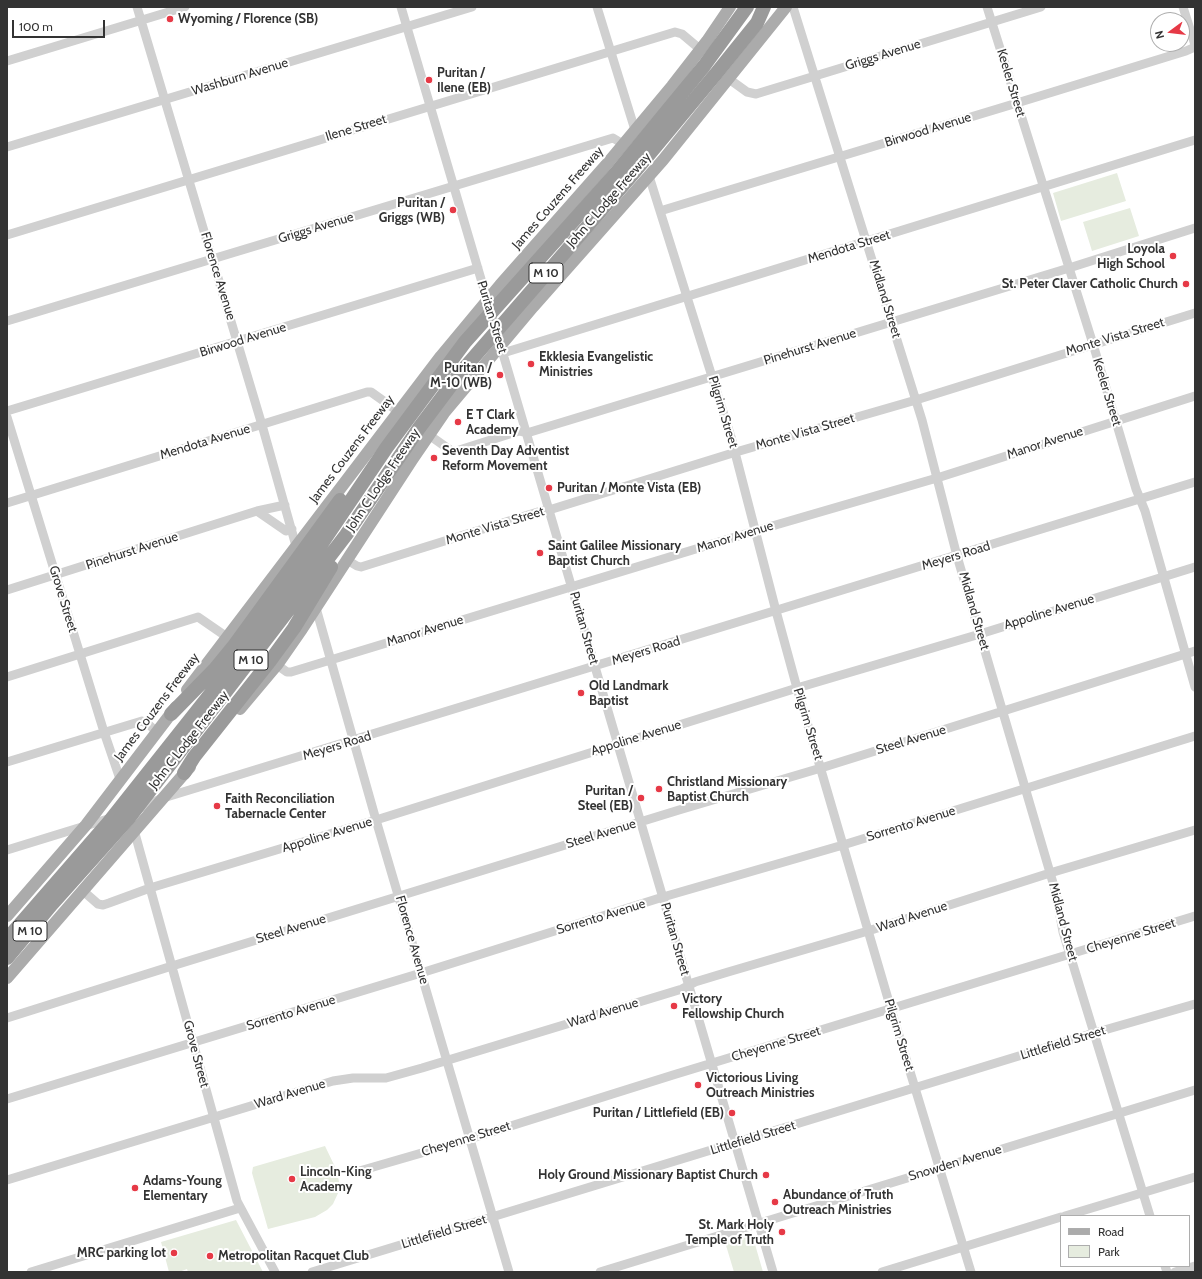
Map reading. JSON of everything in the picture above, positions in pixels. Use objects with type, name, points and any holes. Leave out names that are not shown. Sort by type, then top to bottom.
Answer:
[{"type":"highway","name":"John C Lodge Freeway","points":[[7,958],[52,904],[129,818],[346,535],[419,428],[461,372],[636,170],[757,23],[764,7]]},
{"type":"highway","points":[[757,23],[771,7]]},
{"type":"highway","name":"John C Lodge Freeway","points":[[7,939],[108,823],[246,649],[314,555],[387,447],[465,342],[616,173],[727,36],[741,8]]},
{"type":"highway","points":[[171,714],[215,669],[233,647],[353,483],[372,460],[387,447]]},
{"type":"highway","points":[[184,773],[194,757],[270,661],[294,628],[326,576],[346,535]]},
{"type":"main road","points":[[7,978],[160,799],[168,786],[184,773],[277,665],[444,413],[501,346],[518,321],[649,176],[786,7]]},
{"type":"main road","name":"James Couzens Freeway","points":[[7,916],[91,824],[120,779],[139,762],[157,732],[227,637],[441,356],[635,130],[701,50],[741,8]]},
{"type":"main road","points":[[493,297],[498,303],[504,317],[508,320],[518,321]]},
{"type":"main road","points":[[471,322],[479,323],[484,330],[488,344],[487,358],[475,376]]},
{"type":"main road","points":[[139,762],[168,786]]},
{"type":"street","name":"Florence Avenue","points":[[137,7],[262,425],[296,546]]},
{"type":"street","points":[[7,60],[185,7]]},
{"type":"street","name":"Puritan Street","points":[[401,7],[478,268],[493,297],[501,346],[773,1272]]},
{"type":"street","name":"Washburn Avenue","points":[[7,147],[472,7]]},
{"type":"street","points":[[597,7],[635,130]]},
{"type":"street","name":"Midland Street","points":[[793,7],[916,400],[957,556],[1056,893],[1063,932],[1071,954],[1150,1215]]},
{"type":"street","name":"Keeler Street","points":[[988,7],[1164,577],[1195,687]]},
{"type":"street","name":"Griggs Avenue","points":[[729,79],[747,92],[756,94],[1041,7]]},
{"type":"street","points":[[1183,7],[1195,46]]},
{"type":"street","name":"Ilene Street","points":[[7,235],[430,105],[676,32],[682,34],[701,50]]},
{"type":"street","name":"Birwood Avenue","points":[[660,211],[1018,103],[1179,53],[1195,46]]},
{"type":"street","name":"Griggs Avenue","points":[[7,322],[613,138],[623,144]]},
{"type":"street","name":"Mendota Street","points":[[501,346],[687,297],[1195,140]]},
{"type":"street","name":"Pilgrim Street","points":[[649,176],[736,452],[797,688],[868,931],[971,1272]]},
{"type":"street","name":"Pinehurst Avenue","points":[[429,435],[453,452],[519,431],[526,433],[1069,268],[1195,228]]},
{"type":"street","name":"Birwood Avenue","points":[[7,412],[478,268]]},
{"type":"street","name":"Monte Vista Street","points":[[347,560],[361,567],[736,452],[916,400],[1195,313]]},
{"type":"street","name":"Mendota Avenue","points":[[7,503],[369,392],[399,412]]},
{"type":"street","name":"Manor Avenue","points":[[277,665],[287,672],[291,672],[756,530],[937,478],[1195,396]]},
{"type":"street","name":"Grove Street","points":[[7,418],[104,732],[120,779]]},
{"type":"street","name":"Meyers Road","points":[[7,850],[144,807],[160,799],[1195,482]]},
{"type":"street","name":"Pinehurst Avenue","points":[[7,590],[257,511],[285,505]]},
{"type":"street","points":[[257,511],[286,531],[292,529]]},
{"type":"street","name":"Appoline Avenue","points":[[82,890],[98,904],[103,905],[150,888],[376,820],[797,688],[980,634],[1195,567]]},
{"type":"street","name":"Florence Avenue","points":[[316,608],[398,896],[448,1060],[509,1272]]},
{"type":"street","points":[[7,677],[80,655],[198,616],[227,637]]},
{"type":"street","name":"Steel Avenue","points":[[7,1018],[398,896],[1003,712],[1195,651]]},
{"type":"street","points":[[7,762],[142,721],[157,732]]},
{"type":"street","name":"Sorrento Avenue","points":[[7,1099],[421,973],[663,897],[1025,789],[1195,736]]},
{"type":"street","name":"Grove Street","points":[[134,830],[236,1201],[275,1272]]},
{"type":"street","name":"Ward Avenue","points":[[7,1180],[333,1081],[353,1078],[386,1078],[422,1068],[689,986],[695,982],[868,931],[1050,873],[1195,830]]},
{"type":"street","name":"Cheyenne Street","points":[[356,1172],[470,1139],[712,1063],[1195,916]]},
{"type":"street","name":"Littlefield Street","points":[[312,1272],[493,1218],[1094,1033],[1195,1004]]},
{"type":"street","name":"Snowden Avenue","points":[[600,1272],[939,1167],[1195,1090]]},
{"type":"street","points":[[1068,1215],[1195,1177]]},
{"type":"street","points":[[32,1272],[240,1208]]},
{"type":"street","points":[[882,1272],[1060,1217]]},
{"type":"street","points":[[1175,1272],[1195,1266]]},
{"type":"green space","points":[[1117,173],[1126,201],[1061,221],[1053,193]]},
{"type":"green space","points":[[1130,208],[1139,236],[1092,251],[1083,222]]},
{"type":"green space","points":[[325,1146],[337,1171],[339,1182],[339,1191],[333,1204],[327,1210],[315,1217],[268,1229],[252,1173],[253,1167]]},
{"type":"green space","name":"Metropolitan Racquet Club","points":[[236,1220],[263,1272],[188,1272],[187,1269],[179,1272],[169,1272],[161,1242]]},
{"type":"green space","points":[[752,1234],[763,1272],[734,1272],[725,1242]]},
{"type":"place","name":"Wyoming / Florence (SB)","points":[[170,19]]},
{"type":"place","name":"Puritan / Ilene (EB)","points":[[429,80]]},
{"type":"place","name":"Puritan / Griggs (WB)","points":[[453,210]]},
{"type":"place","name":"Loyola High School","points":[[1173,256]]},
{"type":"place","name":"St. Peter Claver Catholic Church","points":[[1186,284]]},
{"type":"place","name":"Ekklesia Evangelistic Ministries","points":[[531,364]]},
{"type":"place","name":"Puritan / M-10 (WB)","points":[[500,375]]},
{"type":"place","name":"E T Clark Academy","points":[[458,422]]},
{"type":"place","name":"Seventh Day Adventist Reform Movement","points":[[434,458]]},
{"type":"place","name":"Puritan / Monte Vista (EB)","points":[[549,488]]},
{"type":"place","name":"Saint Galilee Missionary Baptist Church","points":[[540,553]]},
{"type":"place","name":"Old Landmark Baptist","points":[[581,693]]},
{"type":"place","name":"Christland Missionary Baptist Church","points":[[659,789]]},
{"type":"place","name":"Puritan / Steel (EB)","points":[[641,798]]},
{"type":"place","name":"Faith Reconciliation Tabernacle Center","points":[[217,806]]},
{"type":"place","name":"Victory Fellowship Church","points":[[674,1006]]},
{"type":"place","name":"Victorious Living Outreach Ministries","points":[[698,1085]]},
{"type":"place","name":"Puritan / Littlefield (EB)","points":[[732,1113]]},
{"type":"place","name":"Holy Ground Missionary Baptist Church","points":[[766,1175]]},
{"type":"place","name":"Lincoln-King Academy","points":[[292,1179]]},
{"type":"place","name":"Adams-Young Elementary","points":[[135,1188]]},
{"type":"place","name":"Abundance of Truth Outreach Ministries","points":[[775,1202]]},
{"type":"place","name":"St. Mark Holy Temple of Truth","points":[[782,1232]]},
{"type":"place","name":"MRC parking lot","points":[[174,1253]]},
{"type":"place","name":"Metropolitan Racquet Club","points":[[210,1256]]}]
